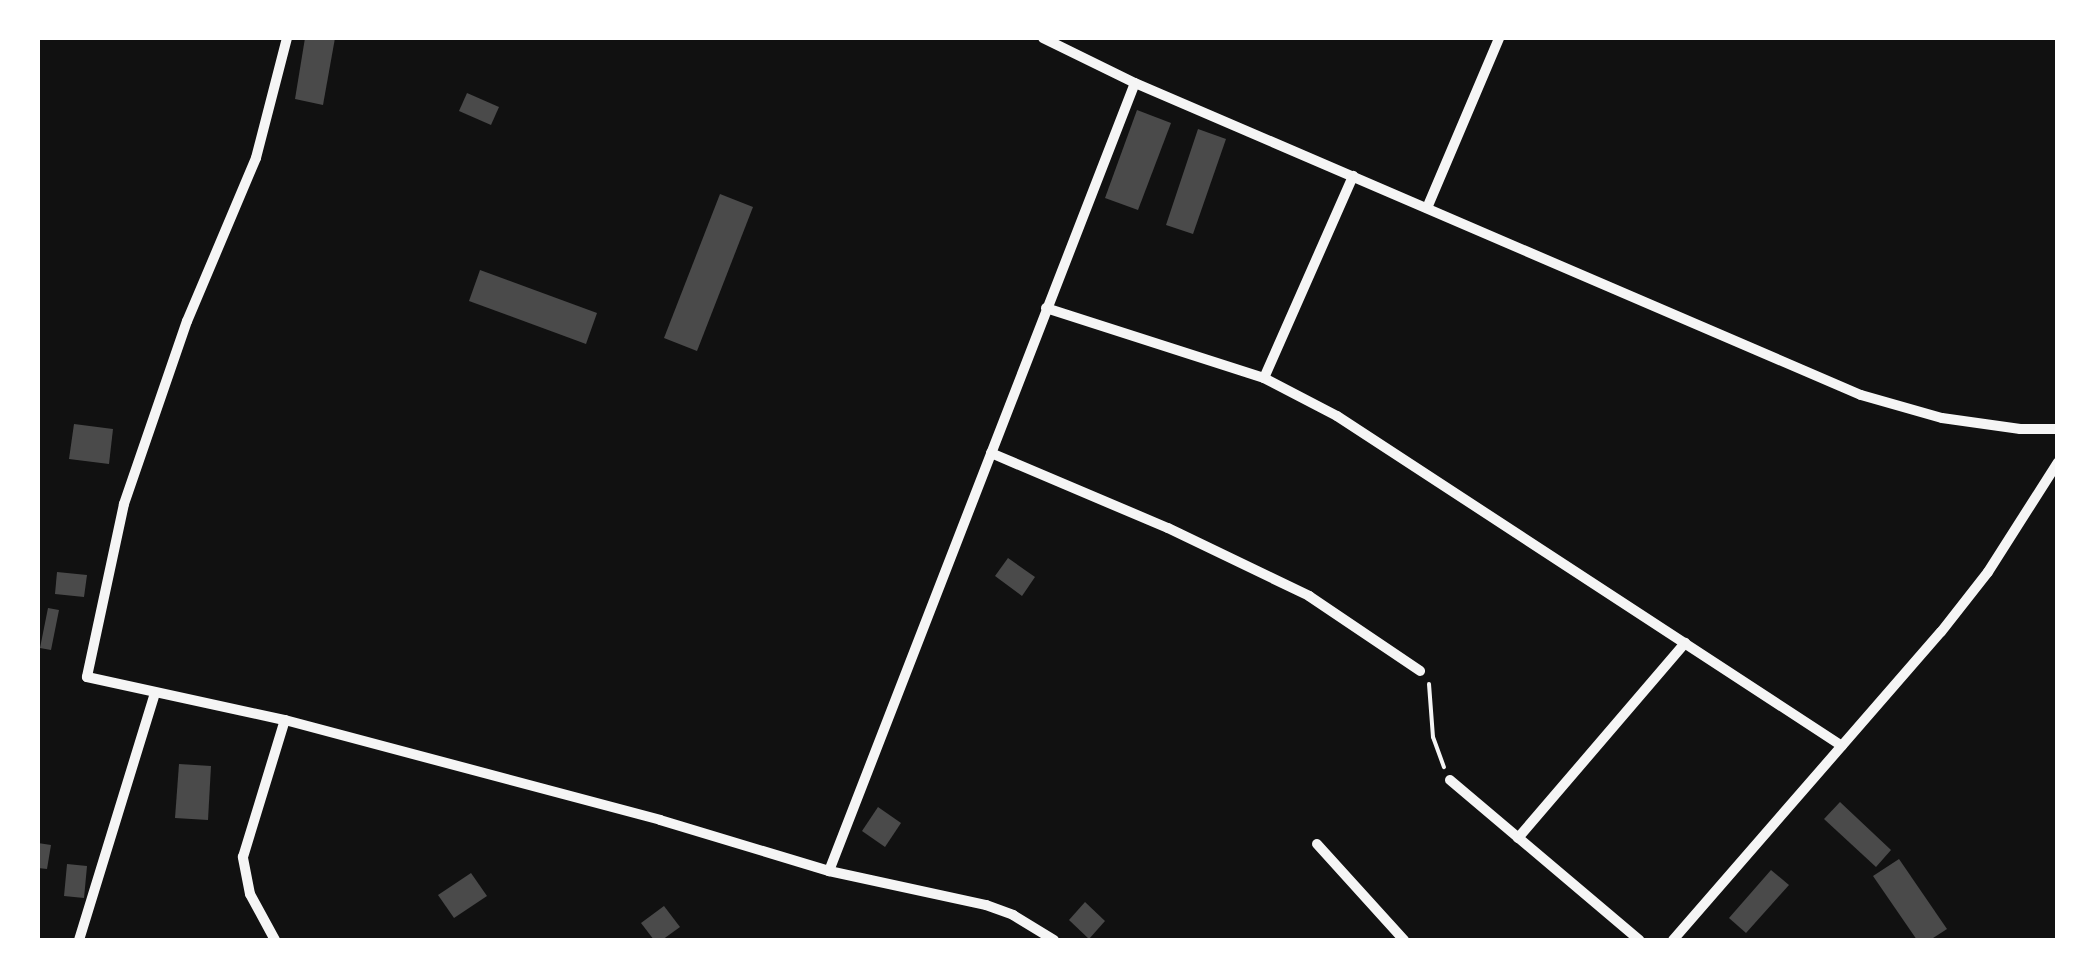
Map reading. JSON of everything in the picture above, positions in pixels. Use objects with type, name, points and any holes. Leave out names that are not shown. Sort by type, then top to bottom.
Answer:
[{"type":"street","points":[[288,38],[256,158],[188,322],[124,504],[87,677],[284,720],[660,820],[829,871],[986,905],[1013,915],[1054,940]]},
{"type":"street","points":[[1043,38],[1135,83],[1860,394],[1942,418],[2058,429]]},
{"type":"street","points":[[1427,208],[1498,38]]},
{"type":"street","points":[[829,871],[1135,83]]},
{"type":"street","points":[[1264,378],[1353,176]]},
{"type":"street","points":[[1046,308],[1264,378],[1393,450],[1842,746]]},
{"type":"street","points":[[992,453],[1266,573],[1309,596],[1420,670]]},
{"type":"street","points":[[1674,940],[1988,572],[2058,462]]},
{"type":"street","points":[[1518,838],[1685,643]]},
{"type":"street","points":[[79,940],[154,693]]},
{"type":"street","points":[[274,940],[250,894],[243,856],[284,720]]},
{"type":"street","points":[[1450,780],[1639,940]]},
{"type":"street","points":[[1317,844],[1404,940]]},
{"type":"path","points":[[1420,670],[1428,683],[1433,737],[1450,780]]},
{"type":"building","points":[[305,38],[335,38],[323,105],[295,99]]},
{"type":"building","points":[[467,93],[499,107],[491,125],[459,111]]},
{"type":"building","points":[[1137,110],[1171,123],[1138,210],[1105,198]]},
{"type":"building","points":[[1198,129],[1226,139],[1193,234],[1166,225]]},
{"type":"building","points":[[720,194],[753,207],[697,351],[664,338]]},
{"type":"building","points":[[480,270],[597,313],[586,344],[469,301]]},
{"type":"building","points":[[74,424],[113,429],[109,464],[69,459]]},
{"type":"building","points":[[1008,558],[1035,577],[1022,596],[995,576]]},
{"type":"building","points":[[57,572],[87,575],[84,597],[55,594]]},
{"type":"building","points":[[48,608],[59,610],[51,650],[40,648]]},
{"type":"building","points":[[179,764],[211,766],[208,820],[175,818]]},
{"type":"building","points":[[1840,802],[1891,850],[1876,867],[1824,819]]},
{"type":"building","points":[[878,807],[901,823],[885,847],[862,831]]},
{"type":"building","points":[[38,843],[51,845],[47,869],[38,868]]},
{"type":"building","points":[[1899,859],[1947,929],[1930,940],[1917,940],[1873,876]]},
{"type":"building","points":[[67,864],[87,866],[84,898],[64,896]]},
{"type":"building","points":[[1771,870],[1789,885],[1746,933],[1729,918]]},
{"type":"building","points":[[471,873],[487,896],[454,918],[438,895]]},
{"type":"building","points":[[1085,902],[1105,921],[1089,939],[1069,920]]},
{"type":"building","points":[[664,906],[680,927],[662,940],[654,940],[641,923]]}]
